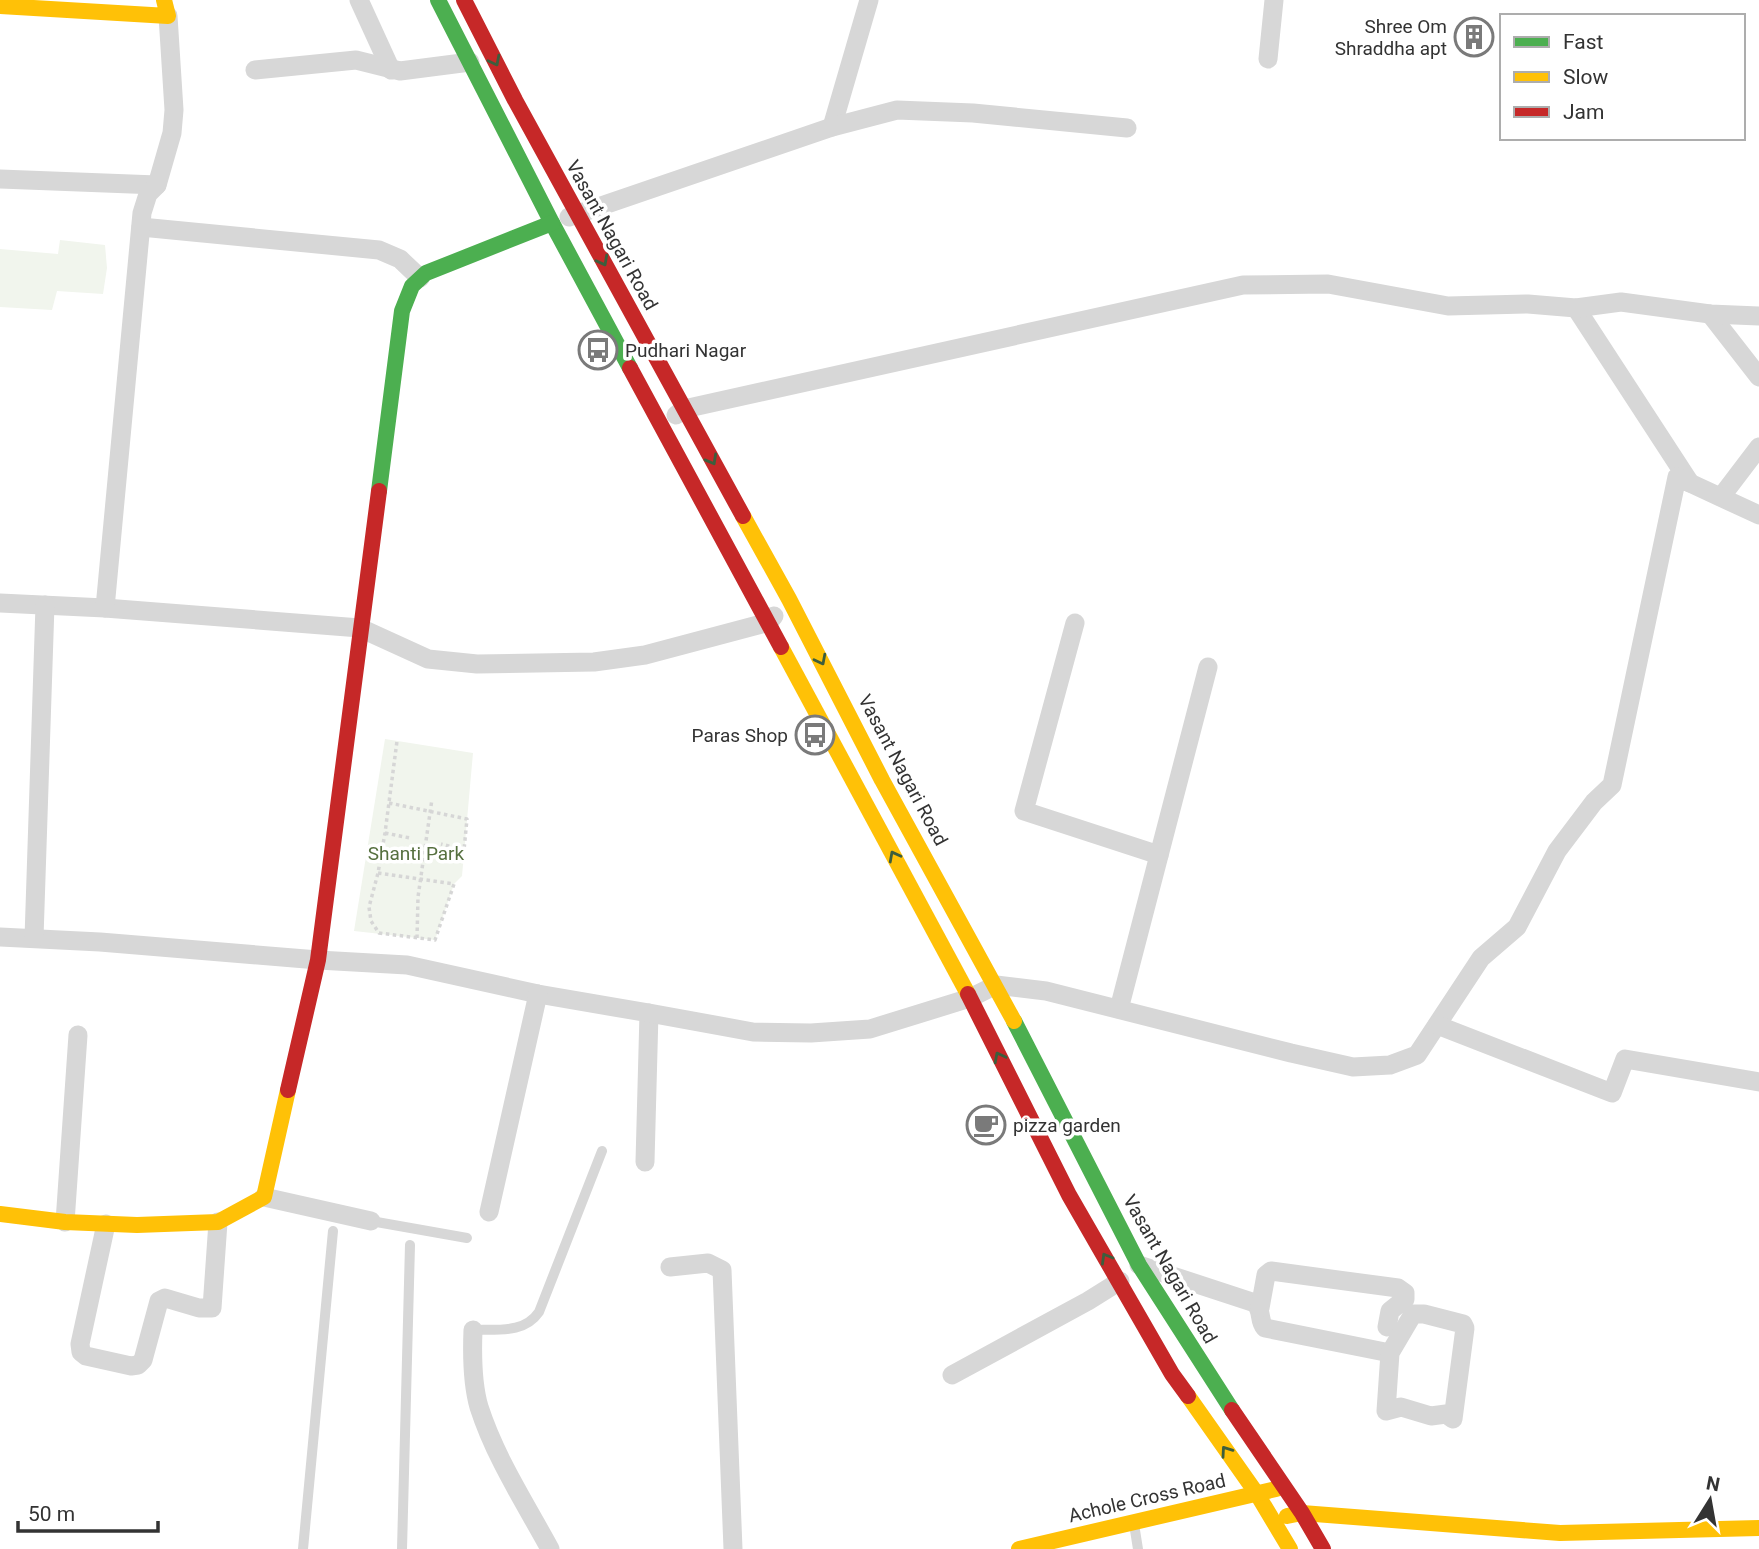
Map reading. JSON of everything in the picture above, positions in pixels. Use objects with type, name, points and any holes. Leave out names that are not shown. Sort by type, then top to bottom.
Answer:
[{"type":"main road","points":[[438,0],[660,426],[769,622],[970,998],[1069,1195],[1172,1374],[1257,1494],[1290,1549]]},
{"type":"main road","name":"Vasant Nagari Road","points":[[464,0],[789,599],[882,780],[996,985],[1139,1265],[1323,1549]]},
{"type":"main road","points":[[0,6],[166,8]]},
{"type":"main road","points":[[0,1213],[65,1222],[106,1224],[218,1222],[264,1197],[318,960],[398,335],[407,299],[412,286],[426,273],[552,223]]},
{"type":"main road","name":"Achole Cross Road","points":[[1019,1549],[1284,1487]]},
{"type":"main road","points":[[1271,1519],[1302,1513],[1560,1532],[1759,1528]]},
{"type":"street","points":[[359,0],[391,70]]},
{"type":"street","points":[[832,127],[869,0]]},
{"type":"street","points":[[1268,59],[1274,0]]},
{"type":"street","points":[[105,608],[142,213],[148,194],[157,185],[172,133],[174,110],[166,8]]},
{"type":"street","points":[[255,70],[356,60],[400,71],[470,62]]},
{"type":"street","points":[[552,223],[832,127],[897,110],[1127,128]]},
{"type":"street","points":[[0,179],[157,185]]},
{"type":"street","points":[[141,228],[379,250],[400,259],[420,278]]},
{"type":"street","points":[[660,426],[684,409],[1243,285],[1328,284],[1448,306],[1528,304],[1576,307],[1620,302],[1710,314],[1759,316]]},
{"type":"street","points":[[1576,307],[1690,483]]},
{"type":"street","points":[[1710,314],[1759,377]]},
{"type":"street","points":[[1721,498],[1759,447]]},
{"type":"street","points":[[0,937],[407,964],[538,994],[753,1032],[870,1029],[970,998],[996,985],[1046,991],[1353,1067],[1390,1065],[1417,1055],[1481,958],[1517,927],[1557,851],[1594,802],[1612,785],[1677,477],[1759,515]]},
{"type":"street","points":[[0,603],[105,608],[360,628],[428,659],[477,664],[594,662],[645,655],[769,622],[789,599]]},
{"type":"street","points":[[34,938],[45,604]]},
{"type":"street","points":[[1075,623],[1024,811],[1159,855]]},
{"type":"street","points":[[1119,1009],[1208,667]]},
{"type":"street","points":[[489,1212],[538,994]]},
{"type":"street","points":[[645,1162],[649,1013]]},
{"type":"street","points":[[1437,1025],[1612,1093],[1625,1059],[1759,1082]]},
{"type":"street","points":[[65,1222],[78,1035]]},
{"type":"street","points":[[264,1197],[333,1214],[371,1220]]},
{"type":"street","points":[[106,1224],[80,1344],[86,1356],[131,1366],[138,1365],[143,1360],[159,1301],[165,1298],[199,1308],[212,1308],[218,1222]]},
{"type":"street","points":[[670,1267],[708,1264],[722,1270],[733,1549]]},
{"type":"street","points":[[1139,1265],[1255,1303],[1260,1308]]},
{"type":"street","points":[[1387,1327],[1390,1311],[1405,1299],[1405,1293],[1398,1288],[1271,1271],[1266,1275],[1260,1308],[1261,1323],[1265,1328],[1390,1353]]},
{"type":"street","points":[[952,1375],[1120,1281]]},
{"type":"street","points":[[1413,1314],[1463,1324],[1465,1331],[1453,1419],[1446,1414],[1431,1416],[1401,1407],[1387,1412],[1390,1353],[1413,1314]]},
{"type":"street","points":[[473,1331],[472,1356],[478,1404],[494,1447],[550,1549]]},
{"type":"lane","points":[[473,1331],[523,1328],[532,1322],[539,1312],[602,1150]]},
{"type":"lane","points":[[371,1220],[467,1238]]},
{"type":"lane","points":[[303,1549],[333,1231]]},
{"type":"lane","points":[[402,1549],[410,1245]]},
{"type":"lane","points":[[1134,1523],[1138,1549]]},
{"type":"path","points":[[378,873],[454,884],[435,940],[379,933],[371,921],[369,907],[386,833],[397,741]]},
{"type":"path","points":[[417,937],[420,878],[432,799]]},
{"type":"path","points":[[389,803],[467,819],[464,850],[440,844]]},
{"type":"path","points":[[386,833],[410,838]]},
{"type":"green space","points":[[60,240],[105,245],[107,268],[103,294],[57,291],[52,310],[0,307],[0,249],[58,254]]},
{"type":"green space","name":"Shanti Park","points":[[385,739],[473,753],[462,876],[454,884],[435,940],[354,931]]},
{"type":"traffic: fast","points":[[438,0],[630,368]]},
{"type":"traffic: fast","points":[[379,491],[402,311],[412,286],[426,273],[552,223]]},
{"type":"traffic: fast","points":[[1014,1021],[1139,1265],[1232,1410]]},
{"type":"traffic: slow","points":[[0,6],[168,16],[164,0]]},
{"type":"traffic: slow","points":[[743,516],[882,780],[1014,1021]]},
{"type":"traffic: slow","points":[[781,647],[968,994]]},
{"type":"traffic: slow","points":[[0,1214],[65,1222],[137,1225],[218,1222],[264,1197],[288,1090]]},
{"type":"traffic: slow","points":[[1188,1396],[1257,1494],[1290,1549]]},
{"type":"traffic: slow","points":[[1019,1549],[1276,1489]]},
{"type":"traffic: slow","points":[[1287,1516],[1302,1513],[1560,1533],[1759,1528]]},
{"type":"traffic: jam","points":[[464,0],[515,100],[743,516]]},
{"type":"traffic: jam","points":[[630,368],[781,647]]},
{"type":"traffic: jam","points":[[288,1090],[318,960],[379,491]]},
{"type":"traffic: jam","points":[[968,994],[1069,1195],[1172,1374],[1188,1396]]},
{"type":"traffic: jam","points":[[1232,1410],[1302,1513],[1323,1549]]},
{"type":"place","name":"Shree Om Shraddha apt","points":[[1474,37]]},
{"type":"place","name":"Pudhari Nagar","points":[[598,350]]},
{"type":"place","name":"Paras Shop","points":[[815,735]]},
{"type":"place","name":"pizza garden","points":[[986,1125]]}]
